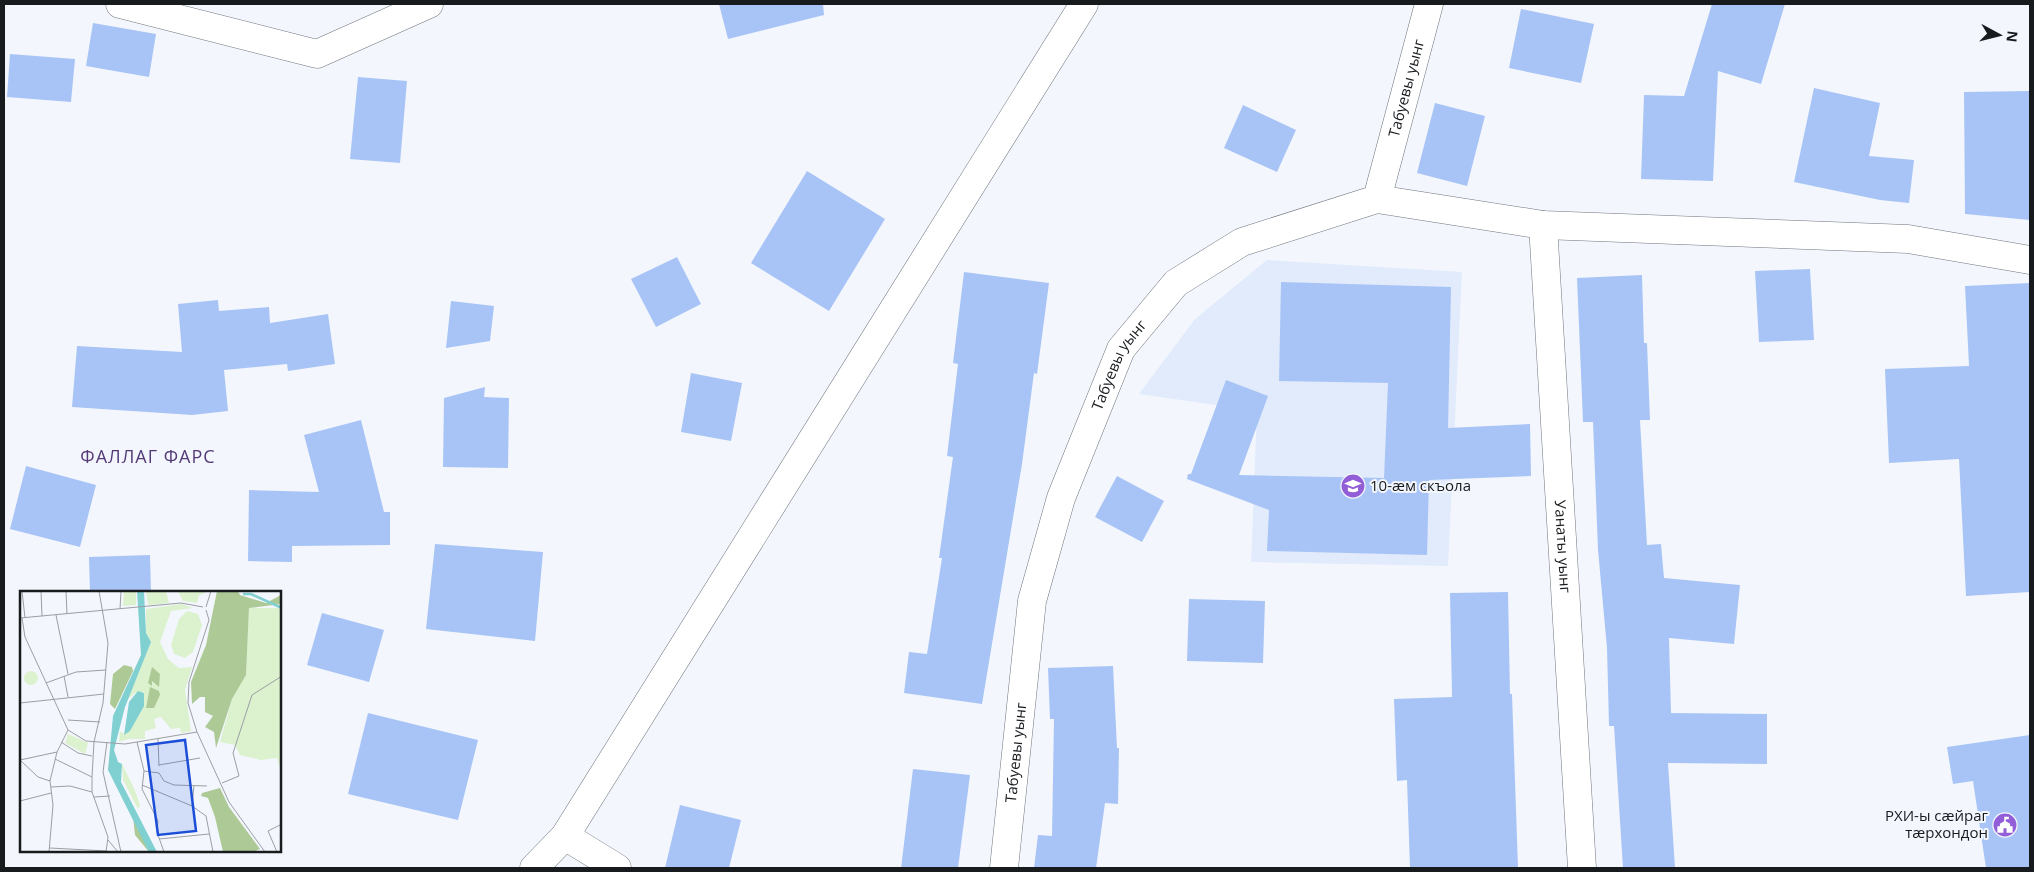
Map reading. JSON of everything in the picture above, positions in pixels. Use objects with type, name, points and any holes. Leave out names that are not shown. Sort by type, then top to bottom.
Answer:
[{"type":"street","points":[[120,4],[317,54],[429,4]]},
{"type":"street","points":[[534,868],[565,836],[1084,4]]},
{"type":"street","name":"Табуевы уынг","points":[[1004,868],[1032,601],[1061,498],[1121,349],[1176,283],[1242,242],[1377,199],[1429,4]]},
{"type":"street","points":[[1377,199],[1543,224],[1908,239],[2030,260]]},
{"type":"street","name":"Уанаты уынг","points":[[1543,224],[1582,868]]},
{"type":"street","points":[[565,836],[617,868]]},
{"type":"shaded area","name":"10-æм скъола","points":[[1267,260],[1462,272],[1448,566],[1251,562],[1257,411],[1139,394],[1195,319]]},
{"type":"building","points":[[719,4],[823,4],[824,15],[728,39]]},
{"type":"building","points":[[1712,4],[1785,4],[1761,84],[1718,71],[1713,181],[1641,179],[1644,95],[1684,96]]},
{"type":"building","points":[[1521,9],[1594,24],[1581,83],[1509,68]]},
{"type":"building","points":[[93,23],[156,34],[149,77],[86,66]]},
{"type":"building","points":[[10,54],[75,59],[71,102],[7,97]]},
{"type":"building","points":[[358,77],[407,81],[400,163],[350,159]]},
{"type":"building","points":[[1814,88],[1880,103],[1869,156],[1914,160],[1909,203],[1880,200],[1794,182]]},
{"type":"building","points":[[2030,91],[2030,220],[1965,214],[1964,92]]},
{"type":"building","points":[[1435,103],[1485,116],[1467,186],[1417,173]]},
{"type":"building","points":[[1243,105],[1296,130],[1277,172],[1224,148]]},
{"type":"building","points":[[807,171],[885,219],[829,311],[751,263]]},
{"type":"building","points":[[677,257],[701,304],[656,327],[631,279]]},
{"type":"building","points":[[1810,269],[1814,340],[1759,342],[1755,271]]},
{"type":"building","points":[[964,272],[1049,283],[1037,374],[1034,373],[1022,464],[982,704],[904,693],[909,652],[927,654],[942,558],[939,558],[953,457],[947,456],[958,364],[953,363]]},
{"type":"building","points":[[1642,275],[1644,343],[1647,343],[1650,420],[1640,420],[1647,545],[1661,544],[1664,578],[1740,585],[1734,644],[1669,638],[1671,713],[1767,714],[1767,764],[1668,763],[1675,868],[1623,868],[1614,726],[1609,726],[1607,648],[1598,550],[1593,422],[1583,422],[1577,278]]},
{"type":"building","points":[[1281,282],[1451,287],[1448,428],[1530,424],[1531,476],[1429,480],[1427,555],[1267,551],[1269,510],[1187,479],[1188,474],[1191,474],[1226,380],[1268,396],[1239,475],[1384,478],[1388,383],[1279,381]]},
{"type":"building","points":[[2030,283],[2030,592],[1966,596],[1959,459],[1889,463],[1885,369],[1969,366],[1965,286]]},
{"type":"building","points":[[218,300],[219,311],[269,307],[270,323],[328,314],[335,364],[288,371],[287,364],[224,370],[228,411],[192,415],[72,407],[77,346],[182,352],[178,304]]},
{"type":"building","points":[[451,301],[494,306],[490,341],[446,348]]},
{"type":"building","points":[[691,373],[742,383],[731,441],[681,432]]},
{"type":"building","points":[[485,387],[484,397],[509,398],[508,468],[443,467],[444,398]]},
{"type":"building","points":[[361,420],[384,512],[390,512],[390,545],[292,546],[292,562],[248,561],[249,490],[319,492],[304,435]]},
{"type":"building","points":[[26,466],[96,485],[80,547],[10,529]]},
{"type":"building","points":[[1117,476],[1164,501],[1142,542],[1095,517]]},
{"type":"building","points":[[435,544],[543,552],[535,641],[426,629]]},
{"type":"building","points":[[150,555],[151,591],[90,591],[89,557]]},
{"type":"building","points":[[1508,592],[1510,694],[1512,694],[1518,868],[1410,868],[1407,780],[1397,781],[1394,699],[1452,697],[1450,593]]},
{"type":"building","points":[[1189,599],[1265,601],[1263,663],[1187,661]]},
{"type":"building","points":[[322,613],[384,630],[369,682],[307,665]]},
{"type":"building","points":[[1113,666],[1117,748],[1119,748],[1118,804],[1105,803],[1096,868],[1034,868],[1038,835],[1052,836],[1054,719],[1050,719],[1048,668]]},
{"type":"building","points":[[368,713],[478,740],[458,820],[348,794]]},
{"type":"building","name":"РХИ-ы сæйраг тæрхондон","points":[[2030,735],[2030,868],[1986,868],[1973,781],[1953,784],[1947,747]]},
{"type":"building","points":[[913,769],[970,775],[958,868],[901,868]]},
{"type":"building","points":[[680,805],[741,820],[729,868],[665,868]]},
{"type":"place","name":"10-æм скъола","points":[[1353,486]]},
{"type":"place","name":"РХИ-ы сæйраг тæрхондон","points":[[2005,825]]},
{"type":"district","name":"ФАЛЛАГ ФАРС","points":[[148,457]]}]
